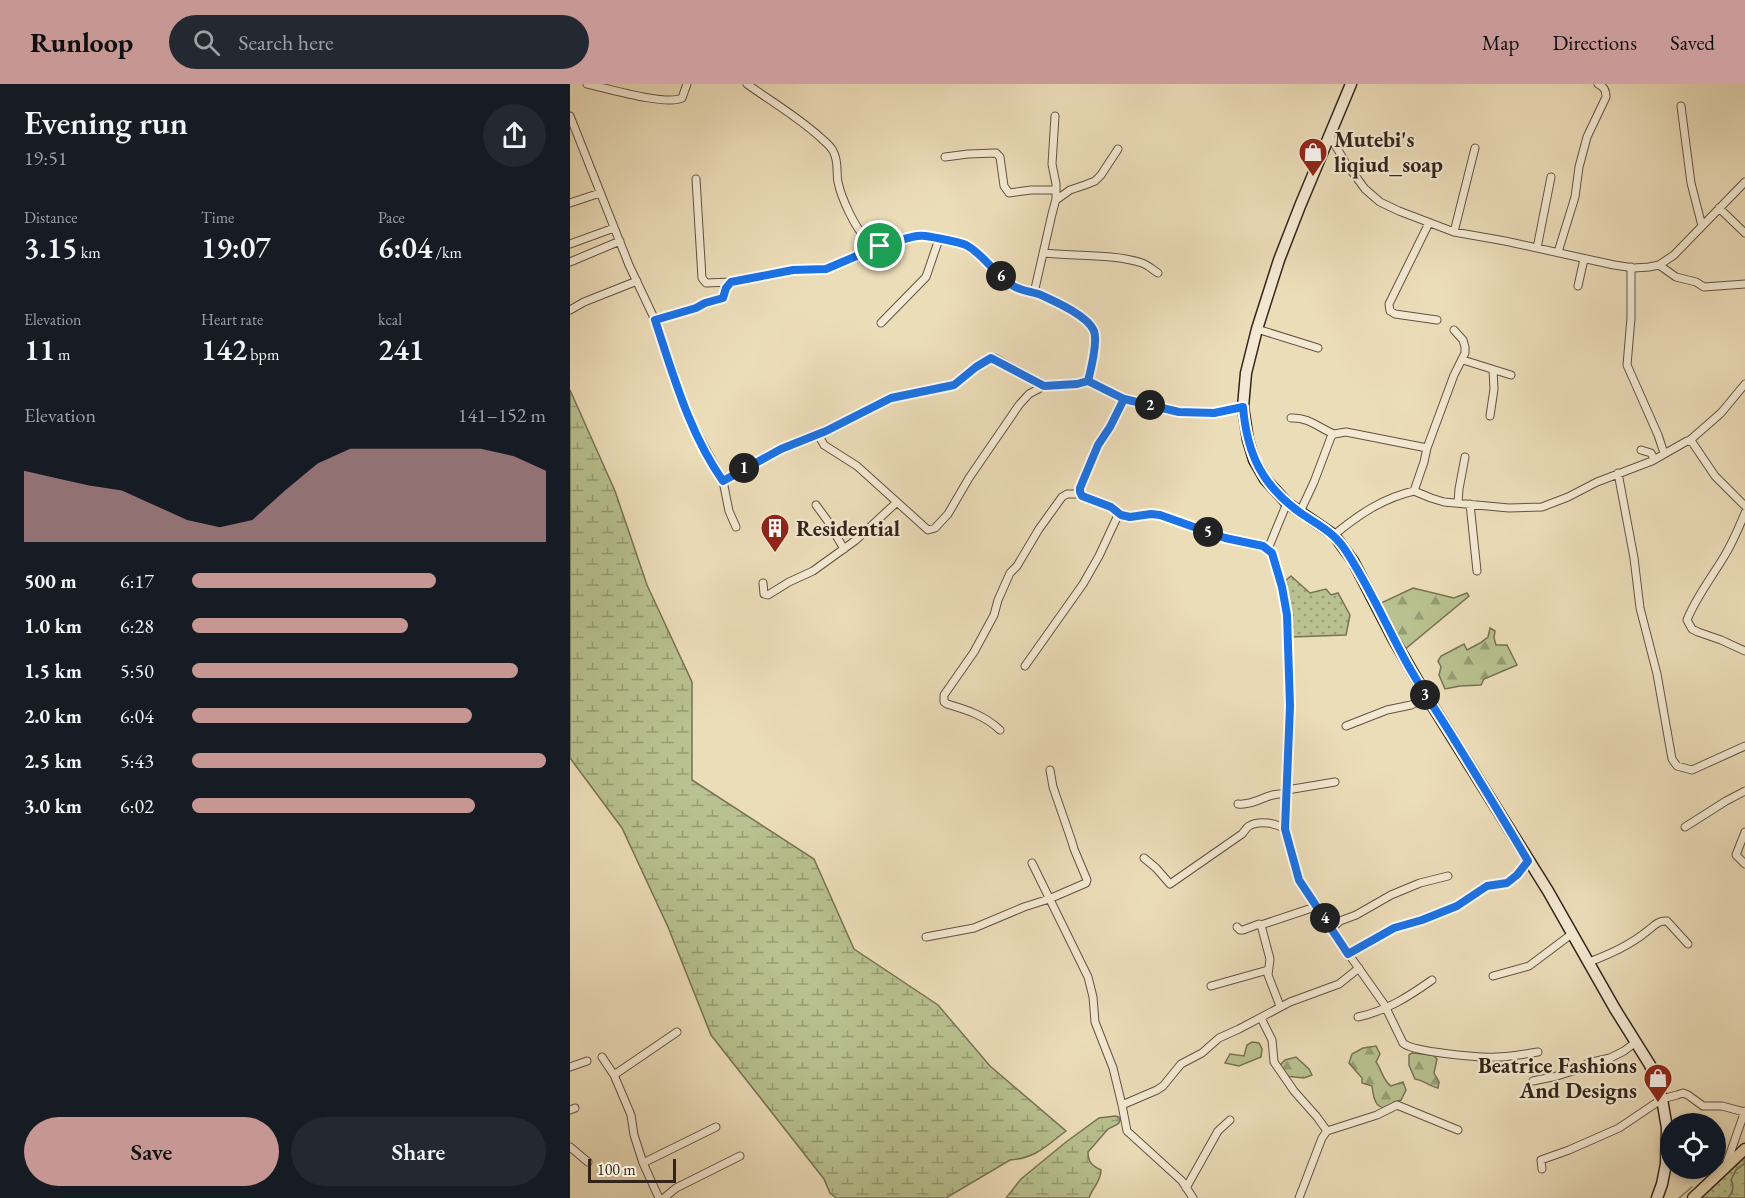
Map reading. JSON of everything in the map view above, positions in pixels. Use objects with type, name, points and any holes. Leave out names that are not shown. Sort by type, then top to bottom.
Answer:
[{"type":"main road","points":[[1726,1167],[1745,1149]]},
{"type":"main road","points":[[1693,1198],[1713,1179]]},
{"type":"street","points":[[587,84],[641,96],[676,100],[682,98],[687,84]]},
{"type":"street","points":[[747,84],[808,126],[833,150],[840,188],[852,217],[866,238],[880,246]]},
{"type":"street","points":[[1351,84],[1279,260],[1257,328],[1246,373],[1243,407],[1244,423],[1254,460],[1265,479],[1287,503],[1334,535],[1353,561],[1427,698],[1573,933],[1615,1009],[1650,1065],[1666,1117],[1667,1155],[1657,1198]]},
{"type":"street","points":[[1558,252],[1575,197],[1579,167],[1587,137],[1606,97],[1603,87],[1598,84]]},
{"type":"street","points":[[1681,106],[1691,183],[1702,226]]},
{"type":"street","points":[[570,116],[614,228],[655,320],[674,373],[677,389],[723,481],[729,511],[736,527]]},
{"type":"street","points":[[1034,293],[1056,201],[1052,164],[1055,116]]},
{"type":"street","points":[[1330,136],[1344,162],[1365,189],[1380,202],[1399,212],[1454,232],[1631,267],[1659,265],[1674,255],[1745,182]]},
{"type":"street","points":[[1454,232],[1475,148]]},
{"type":"street","points":[[1056,201],[1070,190],[1085,185],[1101,175],[1118,149]]},
{"type":"street","points":[[945,158],[996,153],[1000,157],[1007,192],[1012,194],[1031,190],[1056,190]]},
{"type":"street","points":[[1538,248],[1551,177]]},
{"type":"street","points":[[696,179],[702,280],[706,283],[731,282],[793,270],[826,269],[880,246],[918,236],[966,245],[1015,287],[1060,304],[1083,318],[1091,326],[1095,333],[1095,341],[1088,381]]},
{"type":"street","points":[[570,203],[600,193]]},
{"type":"street","points":[[1719,208],[1745,232]]},
{"type":"street","points":[[1429,223],[1389,304],[1390,311],[1395,314],[1437,320]]},
{"type":"street","points":[[570,244],[614,228]]},
{"type":"street","points":[[881,323],[926,278],[939,239]]},
{"type":"street","points":[[570,262],[620,241]]},
{"type":"street","points":[[1044,253],[1108,257],[1132,261],[1143,263],[1158,273]]},
{"type":"street","points":[[1578,286],[1584,259]]},
{"type":"street","points":[[1659,265],[1676,277],[1696,282],[1704,287],[1745,284]]},
{"type":"street","points":[[1631,267],[1631,318],[1627,365],[1664,453]]},
{"type":"street","points":[[570,310],[637,281]]},
{"type":"street","points":[[655,320],[723,298],[731,282]]},
{"type":"street","points":[[1257,328],[1318,348]]},
{"type":"street","points":[[1414,491],[1454,375],[1463,360],[1465,347],[1463,340],[1454,330]]},
{"type":"street","points":[[723,481],[781,449],[818,434],[891,398],[954,385],[989,358],[995,358],[1044,386]]},
{"type":"street","points":[[1463,360],[1511,375]]},
{"type":"street","points":[[1490,416],[1494,389],[1493,370]]},
{"type":"street","points":[[818,434],[824,445],[857,466],[928,530],[935,528],[948,514],[1018,405],[1029,394],[1044,386],[1088,381],[1124,399],[1195,414],[1243,407]]},
{"type":"street","points":[[1334,535],[1384,500],[1414,491],[1431,498],[1458,503],[1509,508],[1542,507],[1654,459],[1689,441],[1721,413],[1745,384]]},
{"type":"street","points":[[1080,494],[1080,488],[1091,460],[1124,399]]},
{"type":"street","points":[[1292,418],[1311,421],[1334,434],[1346,432],[1427,448]]},
{"type":"street","points":[[1300,512],[1331,436],[1334,434]]},
{"type":"street","points":[[1689,441],[1697,448],[1715,476],[1745,506]]},
{"type":"street","points":[[1641,450],[1651,453],[1654,459]]},
{"type":"street","points":[[1458,503],[1465,457]]},
{"type":"street","points":[[1618,473],[1634,558],[1640,608],[1657,674],[1672,759],[1677,766],[1692,771],[1745,746]]},
{"type":"street","points":[[1000,730],[972,712],[947,704],[944,695],[974,652],[994,615],[1010,573],[1017,566],[1038,529],[1062,497],[1067,494],[1080,494],[1111,507],[1121,515],[1130,517],[1160,515],[1225,538],[1263,546],[1273,556],[1287,615],[1290,706],[1285,829],[1299,880],[1386,1008],[1403,1043],[1410,1048],[1432,1052],[1496,1057],[1538,1052]]},
{"type":"street","points":[[763,584],[764,594],[768,595],[813,571],[844,549],[897,502]]},
{"type":"street","points":[[1268,549],[1287,503]]},
{"type":"street","points":[[1470,504],[1477,571]]},
{"type":"street","points":[[816,505],[844,549]]},
{"type":"street","points":[[1024,666],[1083,584],[1119,513]]},
{"type":"street","points":[[1745,513],[1726,554],[1702,590],[1688,620],[1692,629],[1745,651]]},
{"type":"street","points":[[1346,726],[1427,698]]},
{"type":"street","points":[[926,936],[974,928],[1086,883],[1087,880],[1053,787],[1050,770]]},
{"type":"street","points":[[1238,804],[1335,782]]},
{"type":"street","points":[[1685,827],[1745,791]]},
{"type":"street","points":[[1144,858],[1170,884],[1250,826],[1260,823],[1278,825],[1285,829]]},
{"type":"street","points":[[1745,832],[1737,855],[1745,864]]},
{"type":"street","points":[[1348,954],[1394,928],[1457,906],[1487,886],[1507,883],[1528,861]]},
{"type":"street","points":[[1032,863],[1091,985],[1095,1022],[1113,1068],[1127,1131],[1182,1181],[1193,1198]]},
{"type":"street","points":[[1332,928],[1340,921],[1390,896],[1420,883],[1448,876]]},
{"type":"street","points":[[1237,927],[1243,930],[1318,906]]},
{"type":"street","points":[[1589,962],[1645,934],[1660,921],[1667,921],[1688,944]]},
{"type":"street","points":[[1262,925],[1270,958],[1268,970],[1270,981],[1281,1006]]},
{"type":"street","points":[[1493,976],[1524,969],[1573,933]]},
{"type":"street","points":[[1122,1106],[1158,1090],[1181,1064],[1202,1053],[1219,1038],[1300,997],[1339,984],[1359,968]]},
{"type":"street","points":[[1211,986],[1268,970]]},
{"type":"street","points":[[1358,1017],[1402,1000],[1432,980]]},
{"type":"street","points":[[1261,1018],[1272,1040],[1274,1062],[1294,1091],[1327,1131]]},
{"type":"street","points":[[614,1075],[677,1032]]},
{"type":"street","points":[[1533,1081],[1579,1070],[1588,1063],[1610,1058],[1636,1042]]},
{"type":"street","points":[[602,1057],[614,1075],[631,1115],[634,1135],[643,1163],[659,1198]]},
{"type":"street","points":[[570,1066],[587,1061]]},
{"type":"street","points":[[1542,1169],[1541,1160],[1619,1128],[1662,1099],[1683,1093],[1703,1106],[1722,1106],[1745,1112],[1726,1165]]},
{"type":"street","points":[[1299,1198],[1322,1138],[1327,1131],[1377,1115],[1397,1105],[1458,1130]]},
{"type":"street","points":[[1186,1188],[1218,1131],[1230,1120]]},
{"type":"street","points":[[643,1163],[716,1127]]},
{"type":"street","points":[[570,1147],[588,1162]]},
{"type":"street","points":[[664,1198],[676,1188],[740,1156]]},
{"type":"green space","points":[[570,390],[615,491],[647,585],[692,682],[692,780],[814,859],[854,949],[938,1005],[990,1066],[1066,1131],[1040,1150],[1027,1157],[1010,1160],[946,1198],[836,1198],[830,1193],[824,1179],[711,1035],[668,927],[622,828],[570,758]]},
{"type":"green space","points":[[1291,576],[1310,593],[1326,589],[1331,595],[1338,593],[1350,615],[1346,635],[1292,637],[1286,580]]},
{"type":"green space","points":[[1413,588],[1454,598],[1467,593],[1469,596],[1404,650],[1381,603]]},
{"type":"green space","points":[[1490,628],[1495,631],[1496,645],[1507,645],[1517,665],[1484,679],[1481,685],[1445,689],[1439,675],[1441,667],[1438,661],[1441,656],[1464,644],[1467,650],[1480,643],[1488,637]]},
{"type":"green space","points":[[1252,1042],[1259,1043],[1262,1049],[1261,1057],[1239,1066],[1225,1063],[1230,1054],[1244,1056],[1247,1045]]},
{"type":"green space","points":[[1376,1046],[1380,1054],[1376,1062],[1386,1081],[1391,1086],[1403,1082],[1406,1090],[1401,1100],[1394,1102],[1395,1108],[1384,1108],[1377,1104],[1372,1086],[1362,1083],[1362,1078],[1349,1063],[1352,1054],[1363,1048]]},
{"type":"green space","points":[[1412,1053],[1433,1055],[1437,1059],[1434,1073],[1439,1082],[1438,1088],[1415,1079],[1409,1065],[1409,1055]]},
{"type":"green space","points":[[1296,1057],[1312,1075],[1304,1078],[1285,1076],[1279,1066],[1285,1060]]},
{"type":"green space","points":[[1119,1117],[1118,1124],[1108,1129],[1088,1152],[1091,1163],[1101,1170],[1100,1178],[1089,1198],[1006,1198],[1021,1179],[1066,1142],[1099,1118]]},
{"type":"green space","points":[[1745,1156],[1745,1163],[1736,1170],[1732,1194],[1728,1198],[1700,1198],[1720,1179],[1726,1179],[1726,1174]]},
{"type":"green space","points":[[1745,1163],[1745,1198],[1728,1198],[1733,1185],[1731,1180],[1736,1170]]},
{"type":"waterway","points":[[1679,1198],[1692,1187]]},
{"type":"place","name":"Mutebi's liqiud_soap","points":[[1313,178]]},
{"type":"place","name":"Residential","points":[[775,554]]},
{"type":"place","name":"Beatrice Fashions And Designs","points":[[1658,1104]]},
{"type":"route","points":[[880,246],[826,269],[793,270],[731,282],[723,298],[655,320],[674,373],[677,389],[723,481],[781,449],[826,431],[891,398],[950,387],[959,383],[989,358],[995,358],[1044,386],[1088,381],[1124,399],[1195,414],[1243,407],[1248,440],[1259,470],[1287,503],[1334,535],[1342,545],[1353,561],[1427,698],[1528,861],[1512,880],[1503,885],[1487,886],[1457,906],[1434,916],[1394,928],[1348,954],[1299,880],[1285,829],[1290,706],[1287,615],[1272,553],[1263,546],[1225,538],[1160,515],[1130,517],[1121,515],[1111,507],[1082,496],[1080,488],[1091,460],[1124,399],[1108,391],[1088,381],[1095,341],[1095,333],[1091,326],[1083,318],[1060,304],[1039,294],[1015,287],[966,245],[918,236],[880,246]]}]
